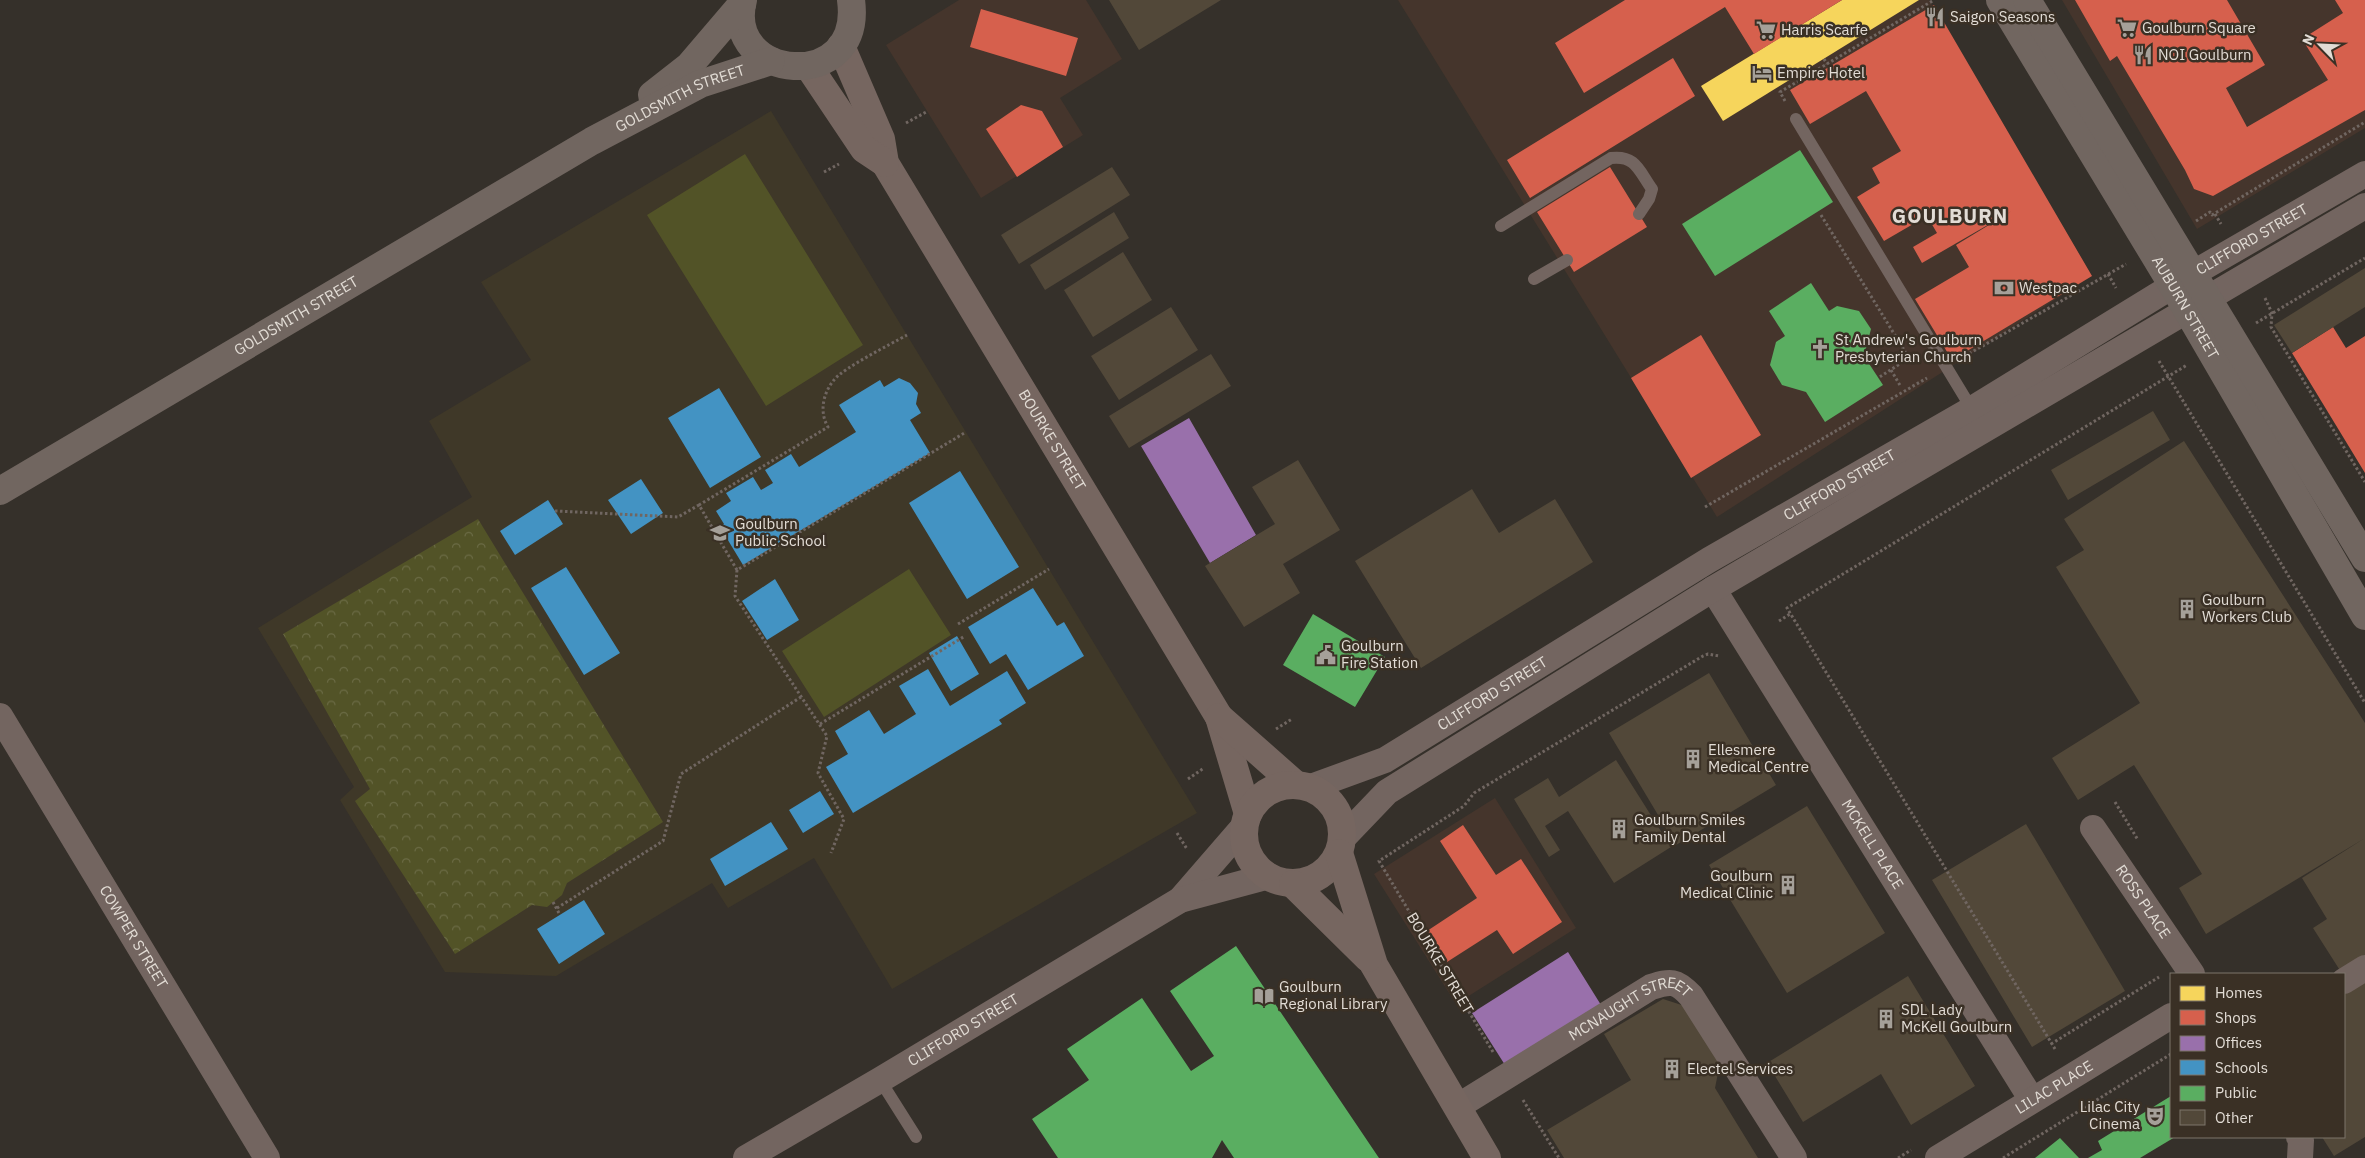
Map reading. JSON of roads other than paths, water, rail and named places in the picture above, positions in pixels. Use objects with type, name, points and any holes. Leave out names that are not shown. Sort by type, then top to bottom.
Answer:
[{"type":"main road","name":"AUBURN STREET","points":[[2000,0],[2182,280]]},
{"type":"main road","name":"AUBURN STREET","points":[[2026,0],[2196,304],[2365,616]]},
{"type":"main road","points":[[743,2],[742,18],[748,37],[760,54],[783,66],[808,67],[826,59],[841,46],[850,29],[855,4]]},
{"type":"main road","name":"GOLDSMITH STREET","points":[[592,141],[689,66],[743,2]]},
{"type":"main road","name":"BOURKE STREET","points":[[841,46],[881,139],[885,163],[1219,717],[1246,820]]},
{"type":"main road","name":"GOLDSMITH STREET","points":[[0,491],[592,141],[700,84],[771,61]]},
{"type":"main road","name":"BOURKE STREET","points":[[808,67],[864,149],[885,163]]},
{"type":"main road","name":"AUBURN STREET","points":[[2196,304],[2365,558]]},
{"type":"main road","name":"BOURKE STREET","points":[[1219,717],[1303,786]]},
{"type":"main road","points":[[1374,965],[1281,880],[1262,872],[1250,859],[1244,843],[1246,820],[1256,802],[1267,792],[1280,786],[1303,786],[1325,795],[1336,808],[1341,823],[1341,846],[1374,965],[1487,1158]]},
{"type":"main road","points":[[1281,880],[1307,881],[1320,875],[1331,866],[1341,846]]},
{"type":"street","name":"CLIFFORD STREET","points":[[1303,786],[1385,760],[1656,609],[1718,586],[1978,418],[2182,280],[2365,174]]},
{"type":"street","name":"CLIFFORD STREET","points":[[1341,846],[1387,792],[1656,609],[1709,560],[2196,304],[2365,206]]},
{"type":"street","name":"MCKELL PLACE","points":[[1709,560],[1718,586],[2032,1100]]},
{"type":"street","name":"COWPER STREET","points":[[0,716],[267,1158]]},
{"type":"street","name":"CLIFFORD STREET","points":[[746,1158],[1180,900],[1246,820]]},
{"type":"street","name":"ROSS PLACE","points":[[2093,828],[2191,973]]},
{"type":"street","name":"CLIFFORD STREET","points":[[1180,900],[1281,880]]},
{"type":"street","points":[[2345,980],[2365,968]]},
{"type":"street","name":"MCNAUGHT STREET","points":[[1456,1107],[1651,987],[1669,982],[1681,985],[1691,996],[1794,1158]]},
{"type":"street","name":"LILAC PLACE","points":[[1938,1158],[2170,1017]]},
{"type":"street","points":[[2300,1138],[2300,1158]]},
{"type":"lane","points":[[1796,119],[1978,418]]},
{"type":"lane","points":[[1501,226],[1611,158],[1623,157],[1634,162],[1652,189],[1649,199],[1639,214]]},
{"type":"lane","points":[[1534,279],[1567,260]]},
{"type":"lane","points":[[880,1080],[916,1137]]},
{"type":"place","name":"Saigon Seasons","points":[[1935,17]]},
{"type":"place","name":"Goulburn Square","points":[[2127,28]]},
{"type":"place","name":"Harris Scarfe","points":[[1766,30]]},
{"type":"place","name":"NOI Goulburn","points":[[2143,55]]},
{"type":"place","name":"Empire Hotel","points":[[1762,73]]},
{"type":"place","name":"Westpac","points":[[2004,288]]},
{"type":"place","name":"St Andrew's Goulburn Presbyterian Church","points":[[1820,349]]},
{"type":"place","name":"Goulburn Public School","points":[[720,533]]},
{"type":"place","name":"Goulburn Workers Club","points":[[2187,609]]},
{"type":"place","name":"Goulburn Fire Station","points":[[1326,655]]},
{"type":"place","name":"Ellesmere Medical Centre","points":[[1693,759]]},
{"type":"place","name":"Goulburn Smiles Family Dental","points":[[1619,829]]},
{"type":"place","name":"Goulburn Medical Clinic","points":[[1788,885]]},
{"type":"place","name":"Goulburn Regional Library","points":[[1264,996]]},
{"type":"place","name":"SDL Lady McKell Goulburn","points":[[1886,1019]]},
{"type":"place","name":"Electel Services","points":[[1672,1069]]},
{"type":"place","name":"Lilac City Cinema","points":[[2155,1116]]},
{"type":"district","name":"GOULBURN","points":[[1950,216]]}]
